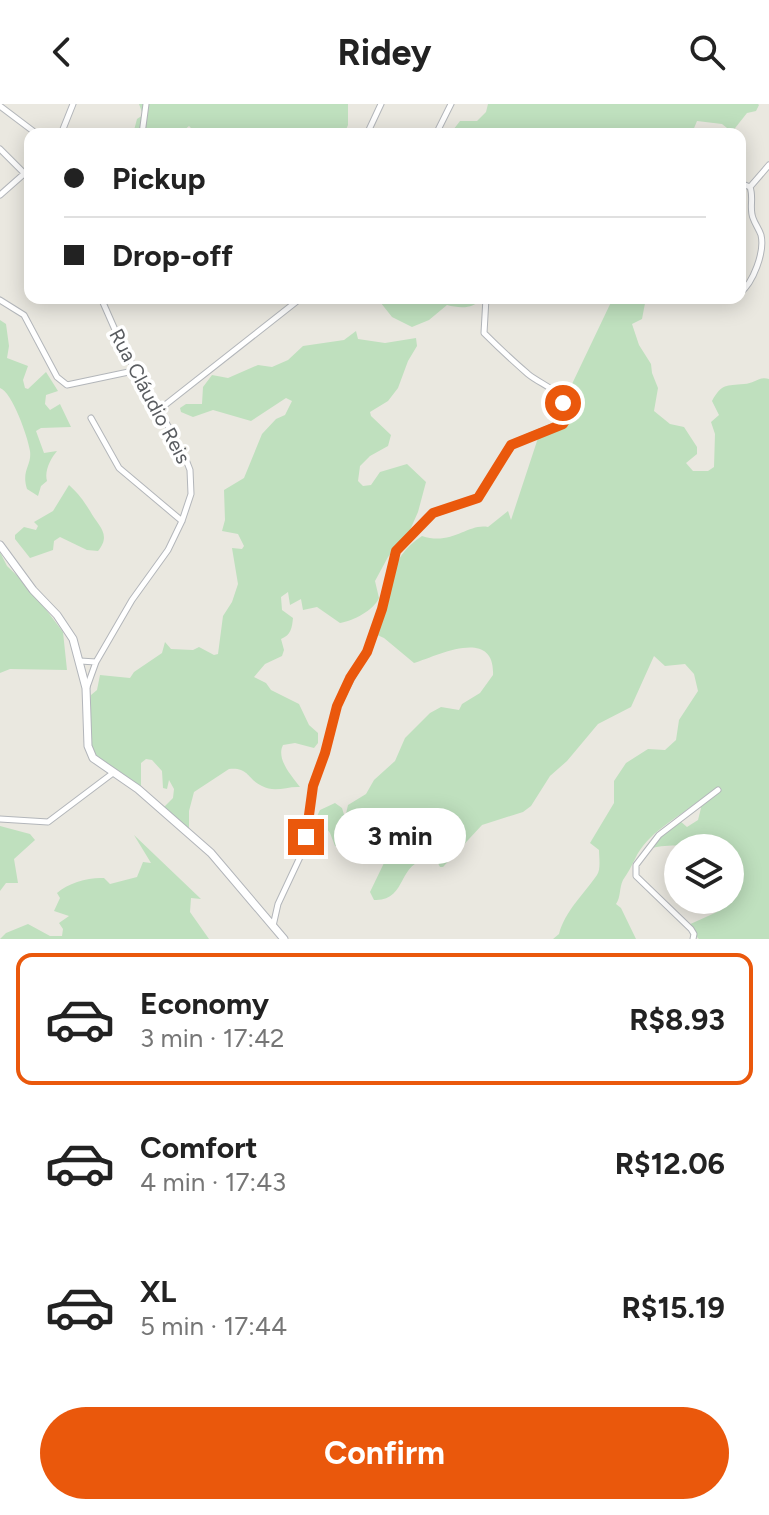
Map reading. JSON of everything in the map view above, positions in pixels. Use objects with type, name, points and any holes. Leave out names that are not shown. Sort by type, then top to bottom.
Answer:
[{"type":"street","points":[[11,114],[15,104]]},
{"type":"street","points":[[63,128],[73,104]]},
{"type":"street","points":[[143,128],[146,104]]},
{"type":"street","points":[[370,128],[381,104]]},
{"type":"street","points":[[439,128],[451,104]]},
{"type":"street","points":[[0,106],[29,128]]},
{"type":"street","points":[[0,149],[24,172]]},
{"type":"street","points":[[750,187],[769,165]]},
{"type":"street","points":[[0,195],[24,174]]},
{"type":"street","points":[[746,185],[750,187]]},
{"type":"street","points":[[746,286],[751,280],[762,244],[752,214],[750,187]]},
{"type":"street","points":[[0,300],[24,315],[57,377],[67,385],[138,370]]},
{"type":"street","name":"Rua Cláudio Reis","points":[[86,688],[96,662],[132,600],[168,550],[191,494],[190,470],[183,452],[109,320],[103,304]]},
{"type":"street","points":[[160,409],[293,304]]},
{"type":"street","points":[[272,926],[278,904],[301,855],[313,786],[337,706],[367,652],[382,609],[396,551],[433,513],[478,498],[502,458],[516,442],[566,421],[566,409],[554,388],[530,375],[483,330],[485,304]]},
{"type":"street","points":[[91,418],[119,468],[182,521]]},
{"type":"street","points":[[0,545],[73,639],[86,688],[90,754],[138,789],[211,853],[284,939]]},
{"type":"street","points":[[80,661],[96,662]]},
{"type":"street","points":[[0,819],[48,822],[113,773]]},
{"type":"street","points":[[693,939],[691,929],[636,876],[636,865],[659,835],[718,790]]},
{"type":"green space","points":[[139,104],[348,104],[347,128],[135,128],[137,119],[143,115]]},
{"type":"green space","points":[[488,104],[759,105],[756,111],[747,113],[735,128],[697,121],[694,128],[455,128],[460,121],[477,121],[486,112]]},
{"type":"green space","points":[[382,304],[474,304],[461,307],[447,305],[429,320],[412,327],[392,317]]},
{"type":"green space","points":[[610,304],[645,304],[642,319],[632,324],[639,345],[651,364],[658,388],[654,411],[670,424],[684,427],[697,447],[697,454],[686,463],[693,471],[708,471],[714,467],[715,434],[711,422],[719,415],[712,401],[719,391],[729,386],[769,379],[769,939],[699,939],[686,926],[713,914],[744,914],[744,834],[664,834],[664,847],[651,849],[661,832],[680,821],[687,827],[698,820],[701,808],[697,802],[647,841],[623,880],[616,904],[636,939],[553,939],[598,872],[599,850],[590,843],[614,803],[614,781],[626,763],[648,749],[665,750],[676,740],[679,720],[698,691],[694,674],[685,664],[665,666],[654,656],[631,707],[598,724],[550,776],[531,806],[523,812],[482,825],[443,867],[433,854],[429,860],[419,862],[406,873],[392,895],[385,899],[374,900],[370,892],[384,863],[384,856],[374,851],[335,846],[330,833],[317,816],[320,810],[335,803],[342,808],[345,818],[348,805],[366,794],[374,780],[395,761],[405,738],[430,713],[441,707],[459,710],[462,704],[480,693],[493,675],[491,660],[485,651],[463,648],[414,663],[375,634],[385,593],[402,555],[422,536],[442,538],[473,528],[488,527],[508,511],[511,520],[538,438],[568,416],[572,384]]},
{"type":"green space","points":[[0,320],[6,324],[7,358],[28,366],[23,380],[25,388],[28,389],[46,372],[58,391],[46,395],[45,404],[50,410],[60,404],[71,427],[41,428],[36,431],[44,453],[57,451],[50,461],[47,481],[41,486],[38,496],[27,489],[25,483],[30,451],[23,426],[5,391],[0,388]]},
{"type":"green space","points":[[356,331],[358,339],[385,343],[416,338],[417,346],[398,388],[388,401],[370,412],[391,435],[388,446],[360,466],[358,481],[363,486],[371,485],[380,472],[407,464],[426,482],[418,512],[410,530],[388,557],[375,581],[379,598],[373,607],[362,614],[340,623],[317,607],[303,610],[301,599],[290,605],[288,592],[281,597],[282,610],[293,618],[290,631],[281,639],[282,656],[265,664],[254,677],[266,683],[271,690],[299,704],[309,725],[318,733],[318,743],[314,748],[295,743],[283,745],[281,750],[283,761],[300,787],[267,788],[241,770],[229,769],[194,792],[189,811],[189,830],[165,813],[164,807],[173,798],[174,789],[169,780],[167,789],[163,788],[162,771],[152,760],[146,759],[141,763],[141,788],[89,752],[87,740],[91,695],[97,690],[100,675],[130,678],[162,653],[165,642],[171,649],[193,650],[199,647],[218,654],[223,616],[238,584],[232,548],[242,549],[244,546],[238,534],[222,531],[225,520],[224,490],[244,478],[262,434],[276,419],[285,415],[292,401],[286,398],[251,421],[213,410],[193,417],[181,412],[180,408],[186,404],[202,404],[203,387],[212,375],[228,378],[258,365],[272,367],[288,360],[303,346],[344,340]]},
{"type":"green space","points":[[69,485],[83,500],[102,530],[102,545],[98,551],[87,550],[60,537],[54,541],[53,550],[30,558],[15,535],[24,527],[36,530],[38,526],[34,522],[53,511]]},
{"type":"green space","points":[[0,552],[7,566],[29,587],[63,632],[67,670],[10,669],[0,673]]},
{"type":"green space","points":[[0,826],[30,834],[35,840],[14,859],[18,883],[6,883],[0,891]]},
{"type":"green space","points":[[134,835],[201,899],[191,898],[190,912],[209,939],[0,939],[6,933],[28,924],[50,936],[62,936],[63,929],[59,923],[69,916],[54,911],[60,898],[57,893],[85,880],[104,878],[110,884],[137,877],[143,862],[151,863]]},
{"type":"route","points":[[306,837],[313,786],[337,706],[350,678],[364,660],[382,609],[396,551],[428,516],[478,498],[511,445],[563,424],[567,414],[563,403]]}]
